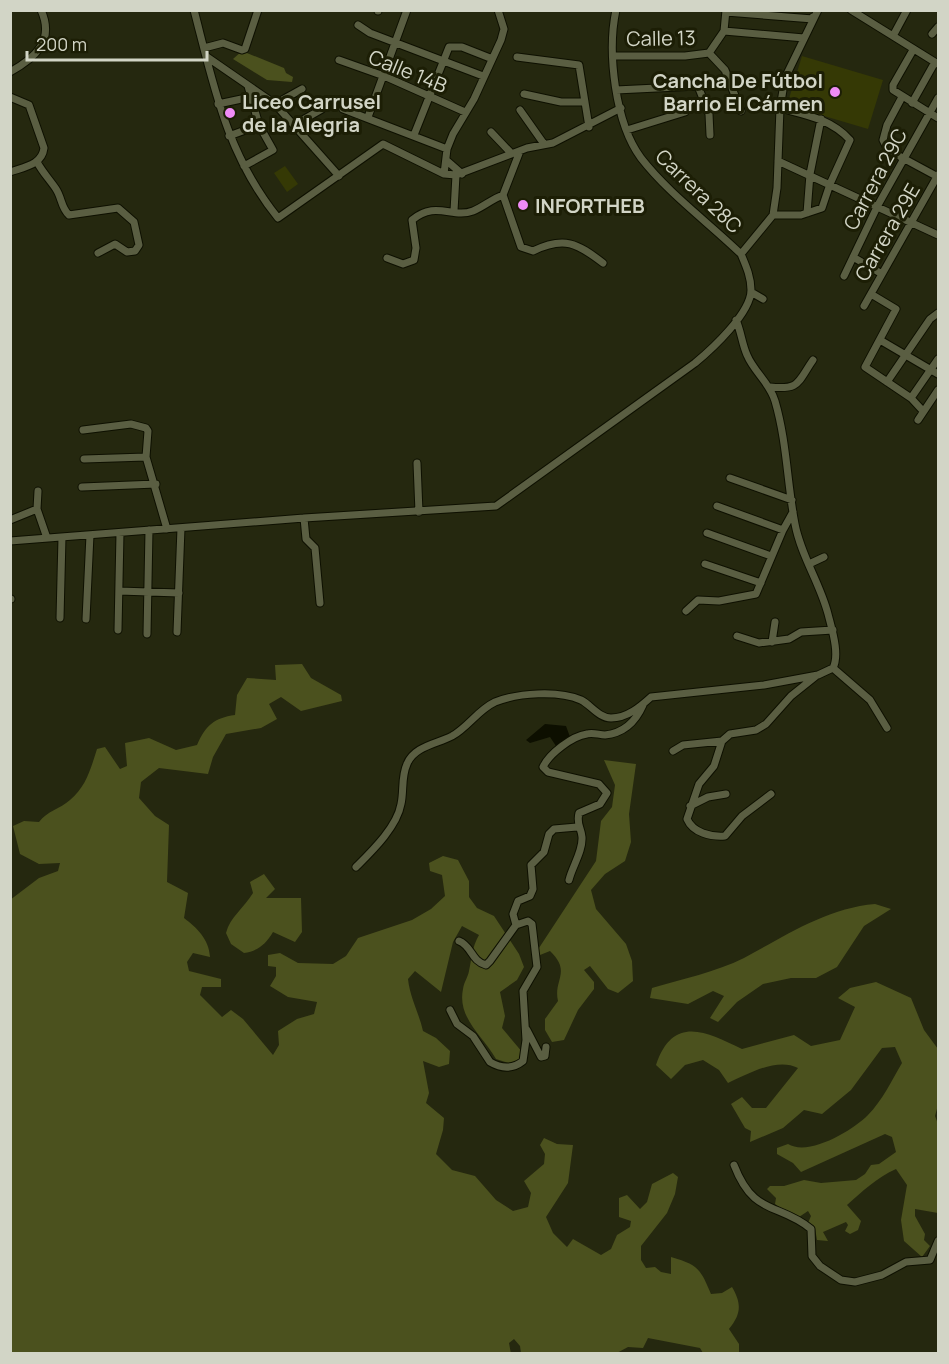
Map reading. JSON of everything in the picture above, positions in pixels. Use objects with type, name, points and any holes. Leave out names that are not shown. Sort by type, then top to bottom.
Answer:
[{"type":"street","points":[[10,72],[34,59],[42,47],[47,26],[41,10]]},
{"type":"street","points":[[194,10],[218,104],[229,136],[258,194],[278,218],[383,144],[444,174],[459,175],[511,153],[553,143],[589,127],[621,108]]},
{"type":"street","points":[[204,48],[223,43],[245,49],[258,10]]},
{"type":"street","points":[[368,117],[407,10]]},
{"type":"street","points":[[444,174],[447,149],[504,29],[498,10]]},
{"type":"street","name":"Carrera 28C","points":[[616,10],[613,23],[616,90],[627,130],[641,157],[741,254],[748,271],[751,292]]},
{"type":"street","points":[[813,10],[813,19]]},
{"type":"street","points":[[741,254],[773,215],[780,108],[785,78],[818,10]]},
{"type":"street","points":[[851,10],[937,63],[912,103]]},
{"type":"street","points":[[864,19],[869,10]]},
{"type":"street","points":[[893,36],[907,10]]},
{"type":"street","points":[[724,30],[726,11],[813,19]]},
{"type":"street","points":[[358,25],[396,43],[483,76]]},
{"type":"street","points":[[932,34],[939,27]]},
{"type":"street","name":"Calle 13","points":[[614,56],[685,56],[709,53],[724,30],[804,38]]},
{"type":"street","points":[[414,135],[449,47],[475,50],[490,58]]},
{"type":"street","points":[[914,50],[893,85],[893,90],[939,118]]},
{"type":"street","points":[[709,53],[725,70],[741,111]]},
{"type":"street","points":[[207,57],[275,104],[339,176]]},
{"type":"street","points":[[517,57],[579,65],[589,127]]},
{"type":"street","name":"Calle 14B","points":[[339,60],[384,76],[465,112]]},
{"type":"street","points":[[244,166],[273,150],[259,125],[248,86]]},
{"type":"street","points":[[616,90],[698,86],[709,114],[710,135]]},
{"type":"street","points":[[275,104],[302,89]]},
{"type":"street","points":[[524,94],[561,102],[585,102]]},
{"type":"street","points":[[10,97],[23,101],[34,114],[44,148],[37,162],[10,172]]},
{"type":"street","points":[[218,104],[251,97]]},
{"type":"street","points":[[902,97],[883,140],[888,150],[938,176]]},
{"type":"street","name":"Carrera 29C","points":[[844,276],[878,205],[939,98]]},
{"type":"street","points":[[294,125],[322,108]]},
{"type":"street","points":[[773,215],[789,217],[822,208],[850,140],[841,129],[821,119],[780,108]]},
{"type":"street","points":[[343,109],[447,149]]},
{"type":"street","points":[[520,110],[544,144]]},
{"type":"street","points":[[627,130],[685,112]]},
{"type":"street","points":[[807,213],[810,174],[821,119]]},
{"type":"street","points":[[229,136],[259,125]]},
{"type":"street","points":[[491,132],[511,153]]},
{"type":"street","points":[[520,151],[503,195],[516,235],[524,250],[533,251],[552,243],[568,243],[584,249],[603,263]]},
{"type":"street","points":[[446,160],[459,175],[454,211]]},
{"type":"street","points":[[778,161],[938,234]]},
{"type":"street","points":[[37,162],[44,176],[55,187],[64,210],[69,215],[118,208],[134,222],[139,245],[135,252],[127,252],[115,244],[98,253]]},
{"type":"street","name":"Carrera 29E","points":[[864,306],[938,176]]},
{"type":"street","points":[[387,258],[403,264],[414,260],[416,248],[412,220],[420,213],[470,212],[503,195]]},
{"type":"street","points":[[853,257],[882,274]]},
{"type":"street","points":[[10,541],[304,518],[496,506],[695,363],[728,334],[751,292],[763,299]]},
{"type":"street","points":[[871,294],[896,309],[865,367],[911,398],[923,411]]},
{"type":"street","points":[[887,382],[930,319],[939,313]]},
{"type":"street","points":[[736,320],[746,354],[770,387],[787,457],[793,512],[801,547],[824,596],[833,630],[836,662],[833,668],[819,675],[791,696],[766,724],[756,730],[730,734],[722,741],[714,766],[699,784],[690,806],[687,814],[689,825],[711,836],[725,836],[742,816],[771,794]]},
{"type":"street","points":[[880,340],[939,374]]},
{"type":"street","points":[[911,398],[939,359]]},
{"type":"street","points":[[770,387],[795,386],[813,360]]},
{"type":"street","points":[[918,420],[939,390]]},
{"type":"street","points":[[83,430],[131,424],[143,425],[148,431],[146,457],[156,484],[167,529]]},
{"type":"street","points":[[84,459],[146,457]]},
{"type":"street","points":[[417,463],[419,512]]},
{"type":"street","points":[[730,478],[792,500]]},
{"type":"street","points":[[82,488],[156,484]]},
{"type":"street","points":[[38,491],[37,509],[47,538]]},
{"type":"street","points":[[717,506],[783,530]]},
{"type":"street","points":[[10,520],[37,509]]},
{"type":"street","points":[[686,611],[698,600],[719,601],[756,594],[771,556],[793,512]]},
{"type":"street","points":[[304,518],[306,539],[315,548],[320,603]]},
{"type":"street","points":[[177,632],[181,528]]},
{"type":"street","points":[[147,634],[149,530]]},
{"type":"street","points":[[118,630],[120,533]]},
{"type":"street","points":[[707,533],[771,556]]},
{"type":"street","points":[[86,619],[90,535]]},
{"type":"street","points":[[60,618],[63,537]]},
{"type":"street","points":[[809,564],[824,557]]},
{"type":"street","points":[[705,564],[761,583]]},
{"type":"street","points":[[119,591],[179,593]]},
{"type":"street","points":[[772,642],[775,622]]},
{"type":"street","points":[[737,636],[759,643],[789,639],[801,632],[833,630]]},
{"type":"street","points":[[833,668],[870,700],[887,728]]},
{"type":"street","points":[[356,867],[398,815],[402,804],[407,762],[414,754],[461,730],[484,709],[509,698],[552,694],[581,700],[602,716],[611,718],[624,716],[651,697],[742,689],[819,675]]},
{"type":"street","points":[[569,880],[582,837],[577,826],[579,813],[600,804],[607,793],[599,784],[548,772],[543,767],[546,761],[585,734],[604,735],[627,728],[633,723],[644,703]]},
{"type":"street","points":[[674,751],[683,745],[722,741]]},
{"type":"street","points":[[690,806],[708,797],[726,794]]},
{"type":"street","points":[[516,925],[513,914],[515,908],[518,901],[530,896],[533,889],[531,865],[544,852],[549,834],[554,829],[577,826]]},
{"type":"street","points":[[450,1010],[457,1024],[473,1036],[490,1062],[502,1067],[516,1067],[523,1061],[525,1028],[523,991],[537,963],[532,924],[528,921],[516,925],[486,965],[477,962],[466,945],[459,941]]},
{"type":"street","points":[[525,1028],[541,1057],[546,1056],[546,1047]]},
{"type":"street","points":[[734,1166],[744,1187],[765,1207],[811,1229],[812,1256],[820,1266],[841,1280],[868,1280],[906,1262],[925,1262],[934,1256],[939,1241]]},
{"type":"green space","points":[[242,51],[284,68],[286,73],[293,77],[292,82],[267,80],[233,59]]},
{"type":"green space","name":"Cancha De Fútbol Barrio El Cármen","points":[[802,56],[883,80],[868,129],[787,105]]},
{"type":"green space","points":[[285,166],[298,184],[287,192],[274,173]]},
{"type":"green space","points":[[302,664],[311,678],[341,695],[342,701],[301,711],[281,697],[269,704],[277,719],[261,728],[226,734],[213,757],[208,774],[159,768],[141,782],[139,798],[155,816],[169,825],[167,882],[188,893],[184,918],[201,934],[209,951],[210,957],[193,953],[187,962],[189,971],[221,979],[221,987],[202,987],[200,995],[222,1017],[231,1010],[243,1019],[273,1055],[279,1045],[278,1031],[297,1019],[314,1014],[317,1002],[288,997],[270,986],[276,976],[276,967],[268,966],[268,955],[280,953],[298,963],[333,964],[346,956],[358,938],[412,920],[431,909],[445,896],[442,875],[430,871],[429,863],[443,856],[458,860],[469,881],[469,897],[477,908],[494,916],[519,954],[524,967],[517,980],[500,992],[505,1016],[502,1028],[523,1053],[515,1065],[496,1059],[467,1018],[462,999],[463,989],[479,935],[462,926],[453,942],[441,992],[415,971],[408,979],[423,1031],[436,1038],[450,1051],[449,1064],[439,1067],[423,1061],[429,1093],[426,1103],[444,1118],[436,1154],[452,1170],[475,1176],[496,1200],[513,1211],[528,1207],[531,1193],[524,1181],[544,1164],[545,1154],[540,1145],[544,1138],[557,1144],[573,1145],[568,1183],[546,1217],[553,1233],[567,1247],[573,1239],[601,1255],[611,1249],[617,1235],[630,1227],[631,1221],[619,1217],[619,1198],[627,1195],[640,1209],[647,1202],[652,1184],[673,1173],[678,1177],[675,1194],[667,1213],[641,1246],[641,1260],[646,1268],[655,1267],[661,1272],[671,1274],[671,1257],[687,1262],[701,1273],[711,1294],[722,1293],[732,1287],[739,1309],[729,1329],[739,1344],[739,1353],[703,1353],[700,1348],[648,1338],[643,1348],[628,1347],[615,1354],[521,1353],[520,1346],[514,1339],[509,1343],[511,1354],[11,1353],[10,900],[39,878],[58,871],[60,863],[39,864],[20,854],[13,826],[24,821],[39,822],[76,795],[90,770],[97,749],[105,747],[120,769],[127,766],[125,743],[149,738],[176,750],[197,745],[204,732],[212,724],[221,718],[235,715],[237,695],[247,678],[276,680],[275,665]]},
{"type":"green space","points":[[604,760],[636,764],[629,814],[631,842],[625,861],[605,874],[591,890],[596,909],[626,944],[632,961],[633,981],[618,993],[608,989],[590,966],[584,970],[594,982],[594,989],[578,1010],[564,1040],[552,1042],[545,1030],[545,1019],[558,1001],[561,971],[560,965],[550,951],[540,955],[537,951],[596,861],[601,821],[612,807],[615,785]]},
{"type":"green space","points":[[264,874],[275,889],[266,898],[301,898],[302,932],[295,942],[273,932],[261,946],[244,953],[231,944],[226,933],[231,922],[253,893],[250,882]]},
{"type":"green space","points":[[875,904],[891,909],[864,926],[837,967],[816,978],[791,978],[763,984],[737,1002],[718,1022],[710,1018],[724,996],[713,991],[688,1004],[650,998],[652,988],[733,963],[823,917]]},
{"type":"green space","points":[[876,982],[911,998],[924,1030],[938,1049],[938,1105],[935,1116],[938,1124],[938,1213],[915,1209],[915,1216],[925,1234],[924,1240],[930,1246],[922,1257],[904,1241],[901,1220],[907,1185],[896,1169],[876,1181],[847,1205],[861,1221],[858,1230],[850,1234],[845,1231],[848,1225],[846,1222],[823,1232],[828,1241],[817,1240],[815,1228],[808,1223],[811,1216],[808,1211],[799,1217],[781,1208],[775,1204],[776,1198],[767,1189],[770,1186],[784,1186],[804,1180],[821,1183],[856,1180],[865,1174],[871,1165],[879,1164],[896,1152],[892,1137],[885,1134],[801,1172],[793,1163],[777,1154],[777,1148],[788,1144],[807,1147],[830,1140],[852,1128],[868,1115],[882,1097],[902,1063],[895,1047],[882,1048],[851,1090],[822,1114],[804,1110],[783,1128],[750,1142],[751,1131],[745,1128],[731,1104],[742,1097],[752,1108],[766,1108],[798,1068],[781,1064],[753,1071],[728,1083],[719,1070],[703,1060],[685,1065],[671,1079],[656,1065],[663,1049],[681,1033],[704,1033],[742,1049],[794,1035],[811,1046],[840,1040],[855,1007],[838,998],[850,988]]},
{"type":"shaded area","points":[[545,724],[566,726],[570,737],[558,749],[550,737],[530,743],[526,740]]},
{"type":"place","name":"Cancha De Fútbol Barrio El Cármen","points":[[835,92]]},
{"type":"place","name":"Liceo Carrusel de la Alegria","points":[[230,113]]},
{"type":"place","name":"INFORTHEB","points":[[523,205]]}]
